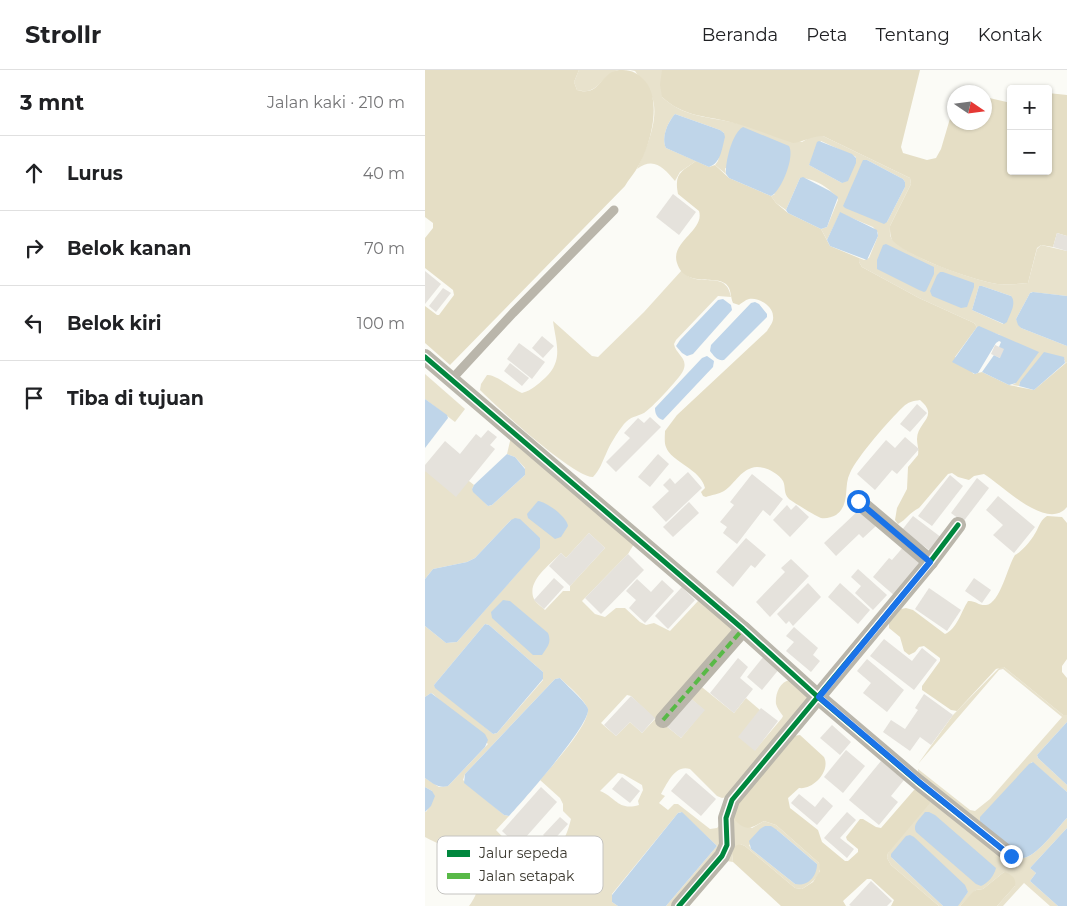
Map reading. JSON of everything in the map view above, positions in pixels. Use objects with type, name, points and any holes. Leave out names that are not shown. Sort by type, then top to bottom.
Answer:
[{"type":"street","points":[[425,357],[743,629],[819,697],[919,782],[1011,856]]},
{"type":"street","points":[[858,501],[930,562]]},
{"type":"street","points":[[679,906],[722,856],[727,845],[725,818],[731,800],[819,697],[959,525]]},
{"type":"street","points":[[663,720],[743,629]]},
{"type":"lane","points":[[451,380],[513,312],[614,210]]},
{"type":"shaded area","points":[[425,70],[579,70],[574,82],[577,90],[585,91],[596,87],[613,72],[626,70],[635,73],[643,79],[653,98],[653,124],[646,150],[625,186],[450,365],[425,343],[425,306],[439,315],[454,295],[453,290],[425,268],[425,238],[433,228],[433,223],[425,217]]},
{"type":"shaded area","points":[[579,70],[618,70],[607,76],[595,88],[584,91],[577,90],[574,82]]},
{"type":"shaded area","points":[[630,70],[662,70],[662,97],[670,104],[686,112],[740,124],[802,142],[812,136],[823,136],[910,178],[911,184],[890,226],[890,234],[893,240],[901,247],[927,261],[973,278],[997,284],[1028,283],[1037,249],[1041,245],[1067,251],[1067,296],[1032,292],[1016,319],[1021,328],[1067,346],[1067,362],[1065,363],[1065,360],[1020,382],[1019,386],[1012,385],[1016,383],[1000,335],[977,327],[974,323],[919,298],[862,267],[859,258],[864,260],[869,258],[878,236],[873,227],[840,213],[827,240],[821,229],[827,227],[838,200],[822,184],[810,179],[800,178],[786,210],[776,203],[771,196],[775,194],[725,168],[726,174],[715,165],[718,161],[724,133],[720,130],[675,114],[666,130],[664,139],[666,148],[696,161],[680,172],[675,181],[658,165],[643,165],[637,169],[651,134],[654,105],[651,94],[635,71]],"holes":[[[821,141],[856,157],[842,183],[809,165]],[[863,160],[867,160],[903,179],[905,182],[905,187],[887,222]],[[979,286],[1011,296],[1003,324],[972,310]]]},
{"type":"shaded area","points":[[662,70],[920,70],[901,147],[903,153],[927,160],[936,158],[941,149],[947,129],[992,130],[992,99],[1007,102],[1007,175],[1052,175],[1052,93],[1067,95],[1067,236],[1057,233],[1053,247],[1041,245],[1037,248],[1028,283],[997,284],[942,267],[901,248],[891,238],[890,226],[911,184],[910,178],[823,136],[793,143],[738,124],[686,112],[670,104],[662,97],[660,85]]},
{"type":"shaded area","points":[[696,161],[709,167],[715,165],[729,178],[771,196],[788,213],[821,229],[830,246],[859,258],[862,267],[919,298],[974,323],[977,327],[955,357],[974,374],[982,372],[1009,385],[1034,390],[1067,362],[1067,507],[1058,513],[1048,514],[1024,504],[984,474],[974,476],[969,480],[952,473],[948,474],[919,508],[898,524],[895,520],[897,508],[907,489],[908,467],[918,455],[918,433],[928,415],[926,406],[920,400],[911,402],[903,407],[866,448],[848,478],[844,506],[834,516],[821,518],[791,501],[786,494],[781,478],[771,471],[760,467],[747,470],[722,492],[706,497],[703,496],[701,492],[705,488],[702,481],[674,457],[666,447],[665,431],[677,415],[767,331],[773,318],[771,309],[764,303],[757,299],[749,299],[739,305],[733,303],[729,288],[725,283],[695,279],[681,271],[677,263],[678,249],[697,224],[699,211],[678,194],[677,182],[680,174]]},
{"type":"shaded area","points":[[682,270],[688,276],[695,279],[723,283],[728,288],[731,297],[718,296],[676,340],[675,348],[684,363],[681,375],[647,411],[631,418],[624,424],[593,477],[569,466],[553,454],[480,390],[481,384],[487,375],[495,377],[522,393],[532,389],[545,378],[555,365],[557,358],[557,344],[553,321],[592,356],[598,357],[644,312]]},
{"type":"shaded area","points":[[425,374],[465,409],[455,422],[425,399]]},
{"type":"shaded area","points":[[511,437],[634,544],[628,554],[582,601],[595,614],[605,617],[616,608],[625,608],[640,622],[646,625],[654,623],[670,631],[698,601],[701,601],[732,629],[732,634],[665,725],[681,738],[704,710],[689,697],[698,684],[734,713],[746,698],[760,710],[755,750],[783,716],[777,707],[776,700],[778,689],[783,683],[790,680],[813,697],[727,797],[717,796],[690,769],[685,768],[676,772],[669,780],[661,794],[665,796],[659,803],[668,810],[674,804],[678,804],[710,829],[717,828],[726,818],[732,817],[752,828],[764,821],[776,825],[819,863],[820,871],[818,875],[806,887],[802,889],[795,888],[745,846],[740,844],[732,853],[733,862],[727,861],[689,906],[666,906],[717,846],[681,812],[678,813],[612,894],[612,902],[618,906],[469,906],[476,894],[603,894],[603,836],[566,836],[571,819],[563,811],[563,804],[560,798],[540,780],[578,733],[587,713],[585,703],[560,678],[555,679],[465,774],[463,780],[504,815],[509,816],[496,830],[502,836],[437,836],[437,843],[425,837],[425,812],[427,811],[432,791],[425,787],[425,778],[439,787],[448,786],[488,744],[433,694],[431,693],[425,697],[425,626],[446,643],[457,642],[536,552],[511,520],[475,558],[467,562],[433,569],[425,579],[425,471],[469,481],[474,485],[472,489],[488,506],[492,505],[525,475],[525,468],[515,457],[507,454]],"holes":[[[589,533],[605,548],[570,586],[570,591],[563,591],[545,610],[534,599],[532,592],[536,580],[561,553],[566,558]],[[485,624],[489,625],[543,672],[543,680],[497,733],[493,734],[434,685]],[[627,695],[631,696],[655,719],[642,733],[630,722],[616,736],[601,723]],[[618,773],[642,785],[643,790],[638,801],[639,805],[632,806],[622,805],[600,791]],[[777,830],[817,864],[795,884],[751,849],[749,845]]]},
{"type":"shaded area","points":[[1047,516],[1062,517],[1067,523],[1067,659],[1062,666],[1062,672],[1067,678],[1067,715],[1063,715],[1004,667],[996,669],[957,711],[951,710],[922,690],[922,686],[940,661],[940,658],[924,646],[919,647],[909,655],[904,651],[900,637],[889,628],[889,623],[901,609],[906,608],[913,610],[945,634],[949,632],[956,624],[968,601],[981,605],[991,603],[1003,583],[1015,555],[1027,544]]},
{"type":"shaded area","points":[[1000,667],[1004,667],[1063,715],[1067,715],[1067,722],[1037,755],[1067,785],[1067,792],[1032,762],[983,827],[1022,858],[1028,857],[1040,848],[1067,818],[1067,828],[1030,868],[1036,873],[1030,881],[1058,906],[1050,906],[1024,883],[1003,906],[997,906],[1015,886],[1004,872],[983,889],[976,890],[960,906],[957,906],[968,892],[891,857],[943,906],[939,906],[891,865],[887,858],[918,789],[918,769],[970,810],[975,811],[990,799],[1062,717],[1003,669],[999,670],[918,764],[953,715]]},
{"type":"shaded area","points":[[800,735],[824,757],[826,762],[823,773],[815,783],[799,788],[788,798],[790,808],[818,830],[822,842],[845,861],[848,861],[858,852],[858,849],[846,837],[860,819],[881,828],[914,790],[918,789],[930,800],[930,803],[888,853],[887,858],[891,865],[939,906],[891,906],[894,900],[871,879],[867,879],[843,901],[846,906],[781,906],[733,862],[732,853],[735,846],[740,844],[745,846],[795,888],[802,889],[813,882],[820,871],[819,863],[776,825],[764,821],[747,828],[740,825],[732,817],[735,803],[793,736]]},
{"type":"shaded area","points":[[1004,872],[1013,877],[1015,886],[997,906],[960,906],[973,892],[983,889]]},
{"type":"water","points":[[675,114],[724,133],[725,137],[720,155],[713,165],[709,167],[666,148],[664,139],[666,130]]},
{"type":"water","points":[[743,127],[789,146],[789,165],[779,187],[771,196],[729,178],[726,174],[730,148],[739,130]]},
{"type":"water","points":[[819,141],[852,154],[856,158],[856,163],[848,181],[842,183],[809,165]]},
{"type":"water","points":[[863,160],[867,160],[903,179],[905,182],[905,187],[887,222],[884,224],[843,206]]},
{"type":"water","points":[[803,177],[838,197],[827,227],[821,229],[788,213],[786,210],[800,178]]},
{"type":"water","points":[[840,212],[877,230],[878,236],[867,260],[830,246],[827,240]]},
{"type":"water","points":[[886,244],[934,267],[934,274],[926,291],[919,290],[877,269],[877,260],[883,245]]},
{"type":"water","points":[[940,272],[974,283],[967,307],[961,308],[932,296],[930,291]]},
{"type":"water","points":[[979,286],[1011,296],[1013,305],[1007,322],[1004,324],[972,310]]},
{"type":"water","points":[[1030,293],[1067,296],[1067,346],[1021,328],[1018,325],[1016,319]]},
{"type":"water","points":[[723,299],[731,305],[732,310],[693,354],[687,356],[682,353],[676,346],[680,340],[718,300]]},
{"type":"water","points":[[755,302],[767,314],[767,317],[724,360],[718,359],[710,351],[711,345],[751,303]]},
{"type":"water","points":[[979,326],[1039,352],[1016,383],[1009,385],[982,372],[994,355],[1000,358],[999,347],[1001,342],[999,341],[978,373],[975,374],[952,362]]},
{"type":"water","points":[[1044,352],[1064,357],[1065,363],[1034,390],[1019,386],[1020,382]]},
{"type":"water","points":[[707,356],[714,361],[713,367],[663,420],[659,418],[655,408],[702,358]]},
{"type":"water","points":[[425,399],[447,415],[448,418],[425,448]]},
{"type":"water","points":[[507,454],[515,457],[525,469],[525,475],[492,505],[488,506],[472,489]]},
{"type":"water","points":[[538,501],[556,511],[567,522],[568,526],[561,537],[555,539],[528,518],[527,514]]},
{"type":"water","points":[[515,518],[520,519],[540,538],[540,548],[457,642],[446,643],[425,626],[425,579],[433,569],[467,562],[475,558]]},
{"type":"water","points":[[503,600],[510,601],[548,633],[549,642],[542,655],[533,655],[492,618],[491,612]]},
{"type":"water","points":[[485,624],[489,625],[543,672],[543,679],[497,733],[493,734],[435,688],[434,685]]},
{"type":"water","points":[[560,678],[588,709],[586,717],[568,746],[541,780],[509,816],[504,815],[464,783],[465,774],[555,679]]},
{"type":"water","points":[[431,693],[485,734],[488,740],[485,747],[445,787],[436,785],[425,778],[425,697]]},
{"type":"water","points":[[1067,722],[1067,785],[1037,755]]},
{"type":"water","points":[[1033,762],[1067,792],[1067,818],[1040,848],[1028,857],[1022,858],[983,827],[980,817]]},
{"type":"water","points":[[425,787],[432,791],[435,796],[431,806],[425,812]]},
{"type":"water","points":[[682,812],[717,846],[666,906],[618,906],[612,902],[612,895],[678,813]]},
{"type":"water","points":[[925,812],[935,815],[996,868],[988,881],[981,886],[976,884],[916,832],[915,826]]},
{"type":"water","points":[[765,826],[771,826],[777,830],[817,864],[811,880],[804,884],[795,884],[751,849],[749,841]]},
{"type":"water","points":[[1067,828],[1067,906],[1058,906],[1030,881],[1036,873],[1030,868]]},
{"type":"water","points":[[910,835],[965,885],[968,892],[958,906],[943,906],[891,857],[891,854],[906,836]]},
{"type":"building","points":[[673,194],[696,212],[679,235],[656,217]]},
{"type":"building","points":[[1057,233],[1067,236],[1067,251],[1053,247]]},
{"type":"building","points":[[425,271],[441,284],[425,304]]},
{"type":"building","points":[[443,288],[451,293],[436,312],[429,306]]},
{"type":"building","points":[[542,336],[554,346],[543,358],[532,348]]},
{"type":"building","points":[[519,343],[545,362],[532,379],[507,359]]},
{"type":"building","points":[[995,345],[1004,349],[1000,358],[991,354]]},
{"type":"building","points":[[510,363],[529,378],[522,386],[504,371]]},
{"type":"building","points":[[917,404],[927,413],[910,432],[900,424]]},
{"type":"building","points":[[650,417],[661,427],[616,472],[606,462],[630,438],[624,433],[638,418],[644,423]]},
{"type":"building","points":[[488,430],[497,437],[490,445],[495,449],[456,497],[425,471],[425,465],[445,441],[460,454],[476,434],[481,438]]},
{"type":"building","points":[[905,437],[919,449],[897,474],[892,470],[875,490],[857,474],[886,440],[895,448]]},
{"type":"building","points":[[658,454],[669,464],[650,487],[638,477]]},
{"type":"building","points":[[688,472],[702,488],[666,522],[652,507],[669,491],[663,485],[670,478],[675,484]]},
{"type":"building","points":[[752,474],[783,499],[770,516],[763,510],[737,544],[723,533],[727,527],[720,522],[734,505],[730,502]]},
{"type":"building","points":[[950,475],[963,486],[932,526],[918,516]]},
{"type":"building","points":[[977,478],[989,488],[963,522],[951,513]]},
{"type":"building","points":[[998,496],[1035,527],[1014,553],[993,535],[1003,525],[986,510]]},
{"type":"building","points":[[689,502],[699,513],[673,537],[663,527]]},
{"type":"building","points":[[787,505],[791,510],[796,505],[809,517],[790,537],[773,520]]},
{"type":"building","points":[[860,509],[876,526],[863,538],[859,534],[836,556],[824,543]]},
{"type":"building","points":[[913,516],[942,538],[932,552],[902,530]]},
{"type":"building","points":[[589,533],[605,548],[570,586],[549,566],[561,553],[566,558]]},
{"type":"building","points":[[746,538],[766,555],[755,568],[751,565],[733,587],[716,572]]},
{"type":"building","points":[[905,545],[925,563],[895,596],[873,577],[889,558],[892,560]]},
{"type":"building","points":[[628,554],[644,570],[601,614],[585,598]]},
{"type":"building","points":[[791,559],[809,576],[770,617],[756,602],[785,572],[781,568]]},
{"type":"building","points":[[858,569],[887,595],[873,610],[855,593],[861,586],[851,577]]},
{"type":"building","points":[[554,578],[564,587],[544,609],[534,600]]},
{"type":"building","points":[[974,578],[991,590],[982,603],[965,591]]},
{"type":"building","points":[[637,579],[651,592],[662,580],[674,591],[645,623],[629,608],[636,600],[626,591]]},
{"type":"building","points":[[808,583],[821,597],[793,626],[789,621],[786,624],[777,614]]},
{"type":"building","points":[[840,583],[870,610],[858,624],[828,597]]},
{"type":"building","points":[[682,587],[695,600],[668,629],[655,616]]},
{"type":"building","points":[[929,588],[961,610],[947,631],[915,609]]},
{"type":"building","points":[[794,627],[818,648],[813,655],[820,661],[811,672],[786,651],[794,642],[786,636]]},
{"type":"building","points":[[884,639],[912,661],[922,648],[937,660],[914,690],[870,656]]},
{"type":"building","points":[[764,656],[780,668],[762,690],[747,677]]},
{"type":"building","points":[[738,658],[748,667],[740,678],[753,689],[734,713],[710,693]]},
{"type":"building","points":[[867,659],[904,690],[887,712],[863,693],[871,683],[857,671]]},
{"type":"building","points":[[924,694],[953,715],[931,745],[920,737],[910,751],[883,732],[891,720],[905,729],[918,710],[915,708]]},
{"type":"building","points":[[631,696],[655,718],[642,733],[630,722],[616,736],[604,725]]},
{"type":"building","points":[[689,697],[705,710],[681,738],[665,725]]},
{"type":"building","points":[[761,708],[778,721],[755,751],[738,737]]},
{"type":"building","points":[[832,725],[851,742],[840,755],[820,738]]},
{"type":"building","points":[[846,750],[865,766],[843,793],[824,777]]},
{"type":"building","points":[[881,761],[904,780],[891,796],[898,802],[879,825],[849,800]]},
{"type":"building","points":[[686,773],[716,799],[701,816],[671,791]]},
{"type":"building","points":[[622,777],[640,791],[630,803],[612,789]]},
{"type":"building","points":[[541,787],[557,802],[527,836],[507,836],[502,831]]},
{"type":"building","points":[[799,794],[815,807],[823,797],[833,806],[817,825],[791,803]]},
{"type":"building","points":[[847,812],[856,820],[840,838],[854,849],[847,858],[824,838]]},
{"type":"building","points":[[560,817],[568,824],[557,836],[543,835]]},
{"type":"building","points":[[871,881],[892,901],[887,906],[849,905]]},
{"type":"marked path","points":[[663,720],[743,629]]},
{"type":"cycle path","points":[[425,357],[743,629],[818,697],[918,782],[1011,856]]},
{"type":"cycle path","points":[[679,906],[722,856],[727,845],[726,818],[732,800],[930,562],[958,525]]},
{"type":"route","points":[[858,501],[930,562],[819,697],[919,782],[1011,856]]}]
